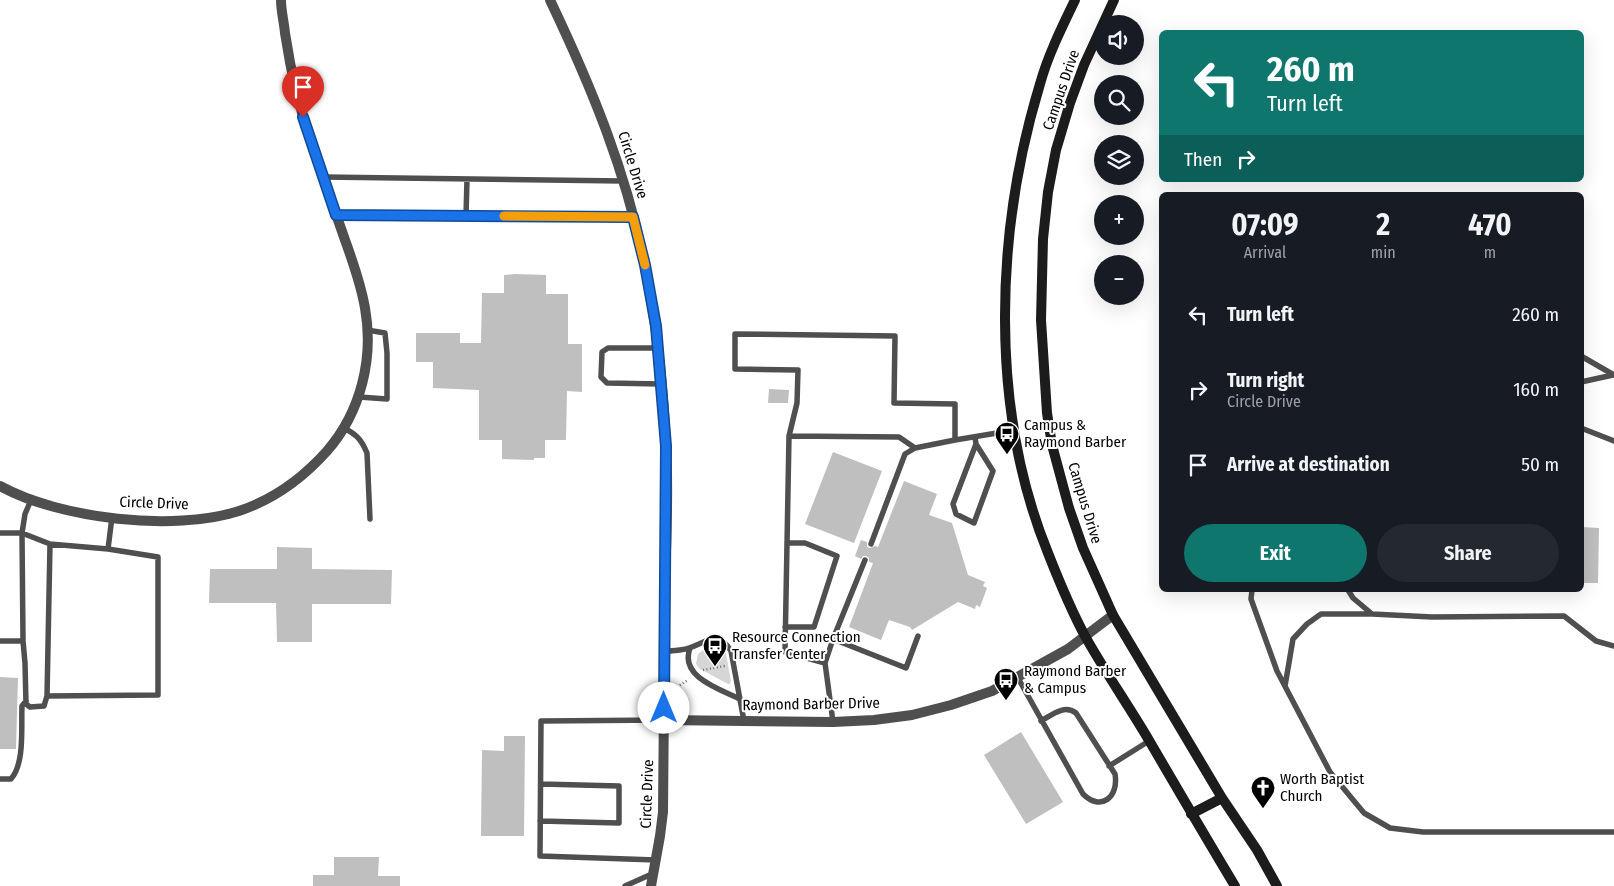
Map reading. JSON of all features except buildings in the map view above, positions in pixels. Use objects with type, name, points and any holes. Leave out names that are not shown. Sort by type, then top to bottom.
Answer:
[{"type":"main road","name":"Campus Drive","points":[[1075,0],[1040,82],[1016,181],[1008,240],[1007,370],[1024,480],[1047,552],[1085,636],[1235,886]]},
{"type":"main road","name":"Campus Drive","points":[[1114,0],[1084,66],[1070,103],[1056,150],[1048,192],[1043,239],[1041,320],[1047,413],[1052,445],[1069,508],[1083,548],[1113,615],[1222,798],[1278,886]]},
{"type":"main road","points":[[1191,814],[1222,798]]},
{"type":"street","name":"Circle Drive","points":[[0,486],[31,500],[61,508],[112,517],[184,521],[223,516],[258,504],[284,490],[310,470],[339,437],[356,407],[364,376],[368,342],[366,308],[356,272],[298,100],[288,54],[281,0]]},
{"type":"street","name":"Circle Drive","points":[[550,0],[596,102],[614,150],[645,265],[658,348],[666,446],[665,652],[662,812],[651,886]]},
{"type":"street","name":"Raymond Barber Drive","points":[[664,720],[833,722],[874,720],[912,715],[951,705],[992,691],[1068,649],[1113,615]]},
{"type":"lane","points":[[323,176],[623,181]]},
{"type":"lane","points":[[466,216],[467,179]]},
{"type":"lane","points":[[336,215],[633,217]]},
{"type":"lane","points":[[359,397],[387,400],[385,333],[367,330]]},
{"type":"lane","points":[[825,663],[785,652],[789,436],[797,403],[798,370],[735,369],[735,334],[895,336],[894,403],[955,404],[955,440]]},
{"type":"lane","points":[[658,348],[608,348],[602,352],[601,377],[607,383],[661,384]]},
{"type":"lane","points":[[1584,358],[1614,375]]},
{"type":"lane","points":[[1584,381],[1614,375]]},
{"type":"lane","points":[[344,428],[356,434],[363,443],[367,453],[370,519]]},
{"type":"lane","points":[[1584,429],[1614,441]]},
{"type":"lane","points":[[871,544],[905,454],[915,448],[1015,430]]},
{"type":"lane","points":[[789,436],[899,437],[915,448]]},
{"type":"lane","points":[[975,437],[976,444],[994,471],[974,523],[956,514],[953,504],[976,444]]},
{"type":"lane","points":[[31,500],[25,514],[22,533],[22,641],[25,663],[26,704],[30,707],[44,706],[47,696],[50,544]]},
{"type":"lane","points":[[108,549],[112,517]]},
{"type":"lane","points":[[0,533],[22,533],[50,544],[158,556],[158,695],[47,696]]},
{"type":"lane","points":[[785,626],[814,626],[837,556],[805,543],[787,543]]},
{"type":"lane","points":[[833,722],[825,663],[865,560]]},
{"type":"lane","points":[[1252,592],[1251,599],[1277,671],[1330,772],[1364,813],[1390,828],[1423,832],[1614,832]]},
{"type":"lane","points":[[1349,592],[1353,598],[1372,614]]},
{"type":"lane","points":[[1285,686],[1293,639],[1307,624],[1321,614],[1564,616],[1596,640],[1614,646]]},
{"type":"lane","points":[[834,640],[906,668],[918,636]]},
{"type":"lane","points":[[665,652],[690,648],[695,644],[714,639],[727,644],[731,651],[744,721]]},
{"type":"lane","points":[[0,641],[22,641]]},
{"type":"lane","points":[[690,648],[687,656],[692,672],[740,699]]},
{"type":"lane","points":[[1018,678],[1041,721],[1083,794],[1088,799],[1103,802],[1110,798],[1116,783],[1114,774],[1076,713],[1070,709],[1063,709],[1041,721]]},
{"type":"lane","points":[[0,778],[11,779],[20,763],[22,706],[26,701]]},
{"type":"lane","points":[[656,860],[540,856],[542,721],[664,720]]},
{"type":"lane","points":[[1109,766],[1149,741]]},
{"type":"lane","points":[[540,820],[619,823],[619,786],[541,784]]},
{"type":"lane","points":[[625,886],[654,873]]},
{"type":"shaded area","points":[[713,647],[721,648],[726,654],[730,684],[700,669],[696,664],[698,654],[703,650]]},
{"type":"slow traffic","points":[[504,216],[633,217],[645,265]]},
{"type":"place","name":"Campus & Raymond Barber","points":[[1007,455]]},
{"type":"place","name":"Resource Connection Transfer Center","points":[[715,667]]},
{"type":"place","name":"Raymond Barber & Campus","points":[[1006,701]]},
{"type":"place","name":"Worth Baptist Church","points":[[1263,809]]},
{"type":"route","points":[[303,117],[336,215],[633,217],[645,265],[656,326],[666,446],[664,708]]}]
